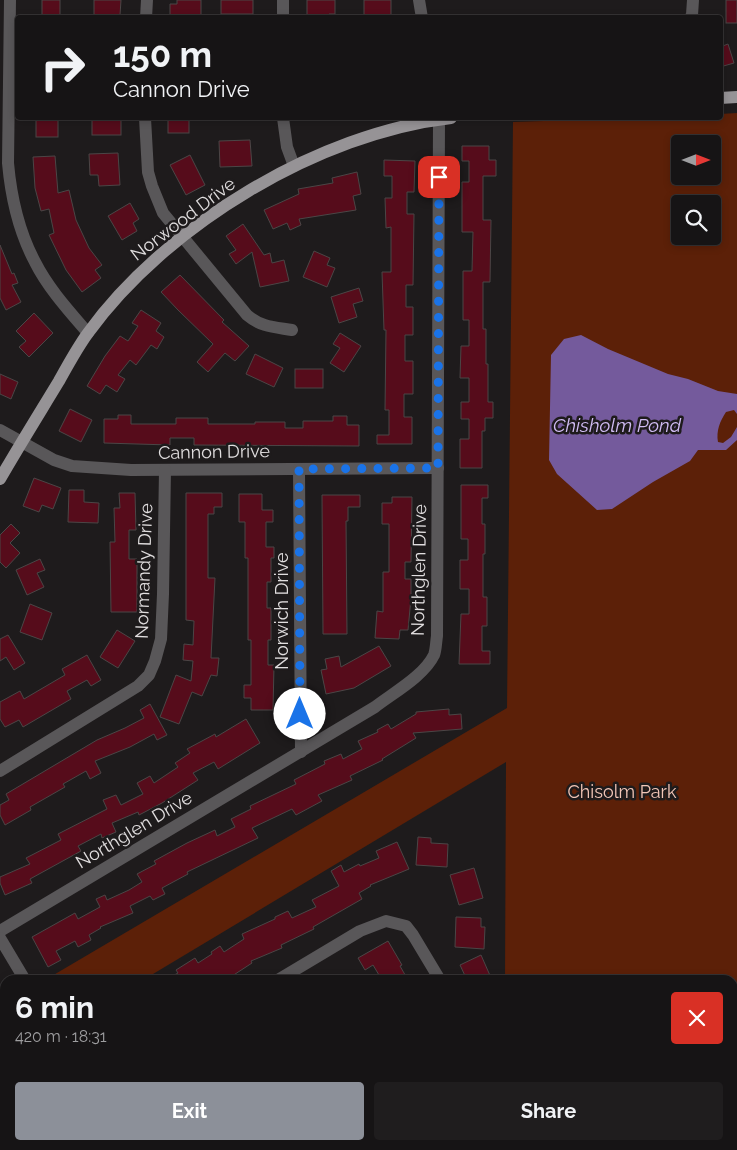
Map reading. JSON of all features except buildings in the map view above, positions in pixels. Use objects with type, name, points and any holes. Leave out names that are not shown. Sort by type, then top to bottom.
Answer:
[{"type":"main road","points":[[723,98],[737,97]]},
{"type":"main road","name":"Norwood Drive","points":[[0,479],[88,333],[109,306],[159,255],[227,204],[294,166],[362,138],[399,127],[435,120]]},
{"type":"street","points":[[10,0],[8,163],[10,188],[15,209],[35,262],[50,286],[88,333]]},
{"type":"street","points":[[146,0],[146,15]]},
{"type":"street","points":[[283,15],[284,0]]},
{"type":"street","points":[[419,0],[422,15]]},
{"type":"street","points":[[692,15],[693,0]]},
{"type":"street","points":[[145,120],[148,172],[163,212],[246,315],[262,325],[292,330]]},
{"type":"street","points":[[283,120],[287,147],[294,166]]},
{"type":"street","name":"Northglen Drive","points":[[0,931],[375,707],[406,684],[428,664],[435,653],[437,636],[438,468],[445,120]]},
{"type":"street","name":"Cannon Drive","points":[[0,430],[54,460],[72,466],[131,470],[438,468]]},
{"type":"street","name":"Norwich Drive","points":[[299,469],[301,752]]},
{"type":"street","name":"Normandy Drive","points":[[0,770],[138,686],[149,675],[156,660],[161,639],[164,470]]},
{"type":"street","points":[[286,975],[360,931],[386,921],[406,926],[437,975]]},
{"type":"street","points":[[0,938],[22,975]]},
{"type":"green space","name":"Chisolm Park","points":[[737,113],[737,975],[505,975],[506,762],[151,975],[53,975],[507,708],[513,122],[723,120],[723,114]]},
{"type":"water","name":"Chisholm Pond","points":[[581,335],[608,349],[668,374],[688,379],[718,391],[737,394],[737,414],[734,410],[726,412],[719,426],[718,442],[723,443],[731,437],[737,427],[737,440],[726,450],[698,450],[690,461],[653,482],[612,509],[597,510],[557,474],[549,460],[551,355],[564,339]]},
{"type":"route","points":[[300,714],[299,469],[438,468],[439,177]]}]
